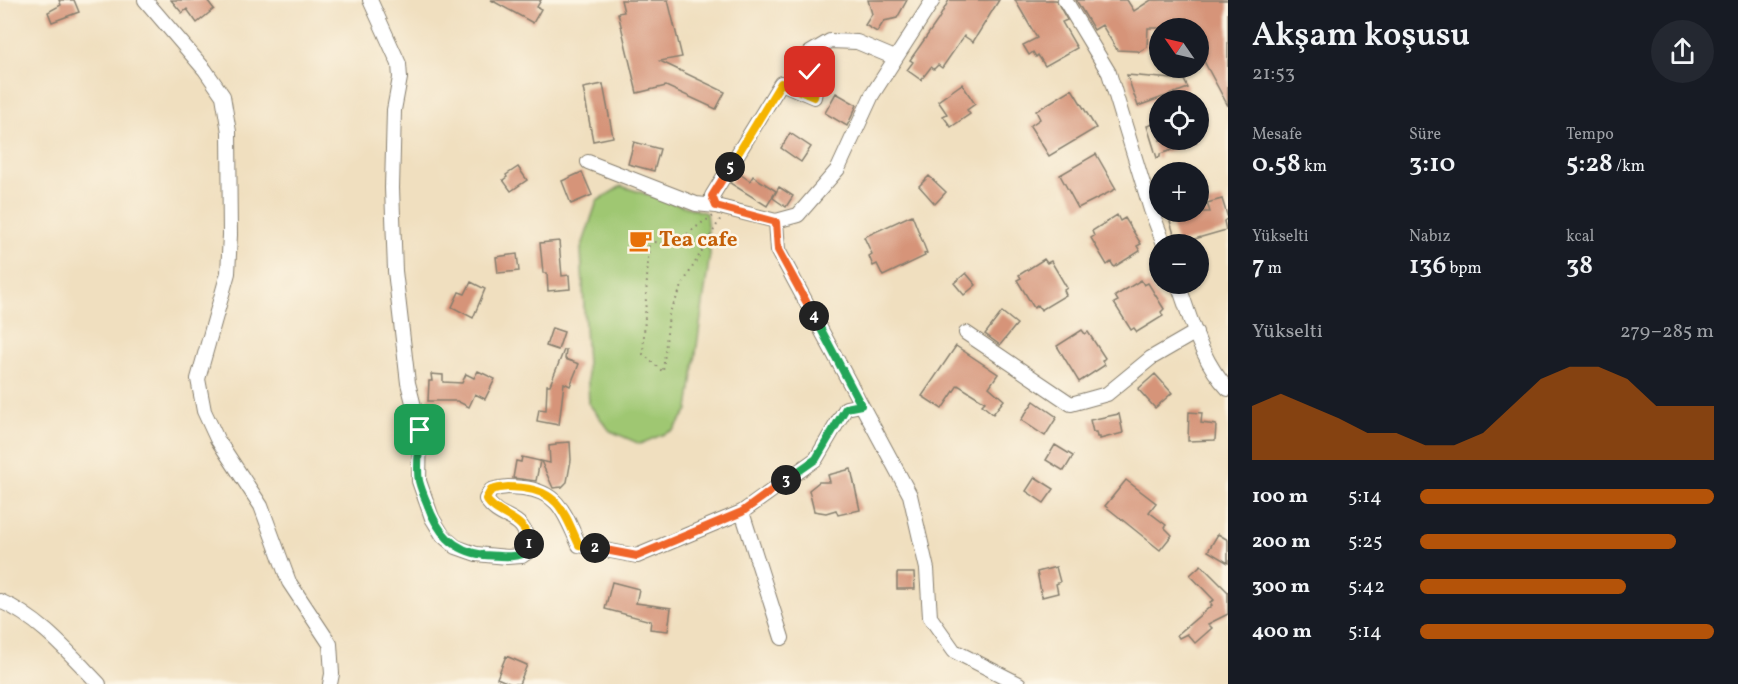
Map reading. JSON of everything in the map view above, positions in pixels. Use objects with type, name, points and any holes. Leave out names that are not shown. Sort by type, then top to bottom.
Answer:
[{"type":"street","points":[[145,0],[205,70],[223,96],[229,132],[228,273],[198,380],[204,411],[217,439],[261,506],[289,582],[330,644],[332,674],[330,684]]},
{"type":"street","points":[[370,0],[399,63],[400,78],[394,110],[392,188],[395,271],[408,383],[420,430],[419,481],[432,518],[443,536],[456,547],[476,554],[507,557],[522,556],[529,551],[528,535],[520,523],[490,505],[486,499],[491,490],[504,486],[539,490],[553,498],[579,545],[637,556],[742,512],[816,459],[846,408],[861,405]]},
{"type":"street","points":[[588,162],[696,204],[727,209],[776,222],[798,215],[838,169],[872,95],[933,0]]},
{"type":"street","points":[[1065,0],[1109,73],[1160,234]]},
{"type":"street","points":[[727,209],[712,196],[781,83],[814,97],[816,88],[810,72],[808,54],[830,41],[857,42],[895,58]]},
{"type":"street","points":[[776,222],[778,250],[910,495],[927,569],[930,616],[954,651],[1019,684]]},
{"type":"street","points":[[1182,294],[1203,350],[1219,380],[1228,389]]},
{"type":"street","points":[[966,333],[1071,404],[1107,394],[1151,358],[1196,332]]},
{"type":"street","points":[[742,512],[782,638]]},
{"type":"street","points":[[0,601],[16,608],[49,633],[99,684]]},
{"type":"path","points":[[703,222],[673,245],[649,240],[643,354],[663,372],[669,314],[685,280],[727,209]]},
{"type":"green space","points":[[621,186],[706,213],[710,254],[688,410],[674,430],[640,444],[610,431],[589,404],[581,249],[597,201]]},
{"type":"building","points":[[59,0],[74,0],[79,12],[52,22],[48,12],[61,5]]},
{"type":"building","points":[[171,0],[207,0],[214,9],[197,23],[187,9],[182,13]]},
{"type":"building","points":[[491,0],[541,0],[537,7],[541,9],[533,23]]},
{"type":"building","points":[[621,0],[668,0],[682,57],[660,61],[725,92],[716,109],[666,86],[637,93],[618,13],[624,12]]},
{"type":"building","points":[[868,0],[907,0],[897,18],[884,21],[877,32],[865,25],[872,14]]},
{"type":"building","points":[[949,0],[999,0],[973,42],[964,36],[942,68],[938,65],[934,69],[931,67],[921,80],[907,70],[913,62],[910,60]]},
{"type":"building","points":[[1015,0],[1056,0],[1067,20],[1062,22],[1077,48],[1045,66],[1038,55],[1036,57],[1033,52],[1029,55],[1023,45],[1037,38]]},
{"type":"building","points":[[1076,0],[1127,0],[1134,11],[1151,0],[1228,0],[1228,106],[1209,71],[1209,18],[1149,18],[1147,47],[1139,52],[1117,50],[1102,25],[1094,30]]},
{"type":"building","points":[[1127,75],[1184,80],[1188,88],[1149,90],[1149,102],[1138,106]]},
{"type":"building","points":[[603,84],[613,137],[593,141],[583,88]]},
{"type":"building","points":[[962,84],[975,104],[967,110],[970,114],[951,127],[943,116],[947,114],[938,101]]},
{"type":"building","points":[[1072,89],[1096,128],[1049,156],[1030,126],[1040,119],[1036,111]]},
{"type":"building","points":[[836,93],[857,105],[847,126],[825,113]]},
{"type":"building","points":[[790,133],[811,147],[801,162],[781,148]]},
{"type":"building","points":[[634,142],[660,149],[654,171],[628,164]]},
{"type":"building","points":[[1154,150],[1172,150],[1160,154],[1157,158]]},
{"type":"building","points":[[1096,154],[1116,189],[1078,208],[1060,175]]},
{"type":"building","points":[[518,167],[527,180],[511,191],[503,180],[507,177],[506,175]]},
{"type":"building","points":[[582,172],[592,195],[571,204],[562,181]]},
{"type":"building","points":[[737,172],[750,181],[753,176],[776,191],[767,206],[730,183]]},
{"type":"building","points":[[929,176],[946,192],[935,204],[919,186]]},
{"type":"building","points":[[779,187],[793,196],[786,207],[773,198]]},
{"type":"building","points":[[1222,199],[1228,218],[1224,221],[1226,230],[1209,235],[1174,234],[1170,222],[1209,222],[1209,202]]},
{"type":"building","points":[[912,215],[927,253],[883,276],[877,264],[873,266],[869,256],[872,254],[864,237]]},
{"type":"building","points":[[1117,215],[1120,221],[1125,218],[1141,244],[1137,246],[1140,251],[1114,267],[1111,262],[1107,265],[1091,238],[1094,236],[1092,231]]},
{"type":"building","points":[[559,241],[562,276],[569,275],[570,289],[548,291],[547,273],[543,273],[540,243]]},
{"type":"building","points":[[517,254],[519,271],[498,273],[496,257]]},
{"type":"building","points":[[1044,259],[1047,263],[1051,261],[1067,288],[1064,290],[1066,295],[1041,310],[1038,305],[1034,308],[1017,280],[1021,278],[1019,275]]},
{"type":"building","points":[[966,273],[976,285],[964,295],[954,283]]},
{"type":"building","points":[[1141,280],[1144,285],[1148,283],[1149,294],[1155,294],[1164,309],[1161,312],[1163,316],[1137,332],[1134,328],[1131,330],[1114,303],[1118,301],[1115,296]]},
{"type":"building","points":[[471,282],[485,289],[473,318],[452,307],[459,292],[465,294]]},
{"type":"building","points":[[1002,312],[1017,324],[1000,345],[985,334]]},
{"type":"building","points":[[552,328],[564,332],[558,350],[546,346]]},
{"type":"building","points":[[1082,330],[1085,334],[1088,332],[1105,358],[1102,361],[1105,365],[1079,382],[1057,346]]},
{"type":"building","points":[[956,346],[998,374],[989,387],[1004,400],[993,414],[982,405],[985,402],[958,385],[942,409],[922,396]]},
{"type":"building","points":[[564,350],[566,350],[565,359],[579,364],[570,386],[564,383],[559,425],[537,421],[539,409],[546,410],[547,385],[550,385]]},
{"type":"building","points":[[478,371],[495,379],[485,399],[475,394],[469,407],[457,401],[428,401],[431,374],[443,375],[443,382],[462,383],[466,374],[474,378]]},
{"type":"building","points":[[1155,374],[1172,393],[1155,408],[1138,389]]},
{"type":"building","points":[[1034,401],[1057,417],[1045,436],[1021,420]]},
{"type":"building","points":[[1189,412],[1202,413],[1201,423],[1216,425],[1215,440],[1188,441]]},
{"type":"building","points":[[1119,414],[1123,433],[1100,439],[1097,437],[1090,420]]},
{"type":"building","points":[[570,442],[571,460],[567,482],[562,487],[553,488],[541,461],[550,463],[549,446]]},
{"type":"building","points":[[1055,445],[1073,456],[1064,471],[1046,460]]},
{"type":"building","points":[[522,457],[540,461],[536,481],[513,478],[516,461],[521,462]]},
{"type":"building","points":[[851,469],[860,510],[838,515],[836,510],[826,513],[814,511],[809,490],[819,482],[830,482],[828,475]]},
{"type":"building","points":[[1035,477],[1054,489],[1044,503],[1026,491]]},
{"type":"building","points":[[1126,480],[1156,503],[1149,512],[1166,525],[1164,527],[1172,535],[1160,550],[1105,506]]},
{"type":"building","points":[[1218,534],[1228,540],[1228,563],[1208,551]]},
{"type":"building","points":[[1201,565],[1228,592],[1228,614],[1208,624],[1212,628],[1195,643],[1187,634],[1179,638],[1177,635],[1212,605],[1210,602],[1214,600],[1190,575]]},
{"type":"building","points":[[1056,567],[1060,582],[1056,584],[1058,593],[1042,597],[1037,572]]},
{"type":"building","points":[[897,573],[914,573],[915,589],[897,589]]},
{"type":"building","points":[[612,582],[639,589],[636,603],[671,608],[668,631],[650,629],[651,621],[605,609]]},
{"type":"building","points":[[506,656],[527,665],[519,684],[511,684],[497,678]]},
{"type":"place","name":"Tea cafe","points":[[641,240]]},
{"type":"route","points":[[420,430],[419,481],[432,518],[443,536],[456,547],[476,554],[507,557],[522,556],[529,551],[528,535],[520,523],[490,505],[486,499],[491,490],[504,486],[539,490],[553,498],[579,545],[637,556],[742,512],[816,459],[846,408],[861,405],[778,250],[776,222],[716,206],[712,196],[781,83],[814,97],[816,88],[810,72]]}]
